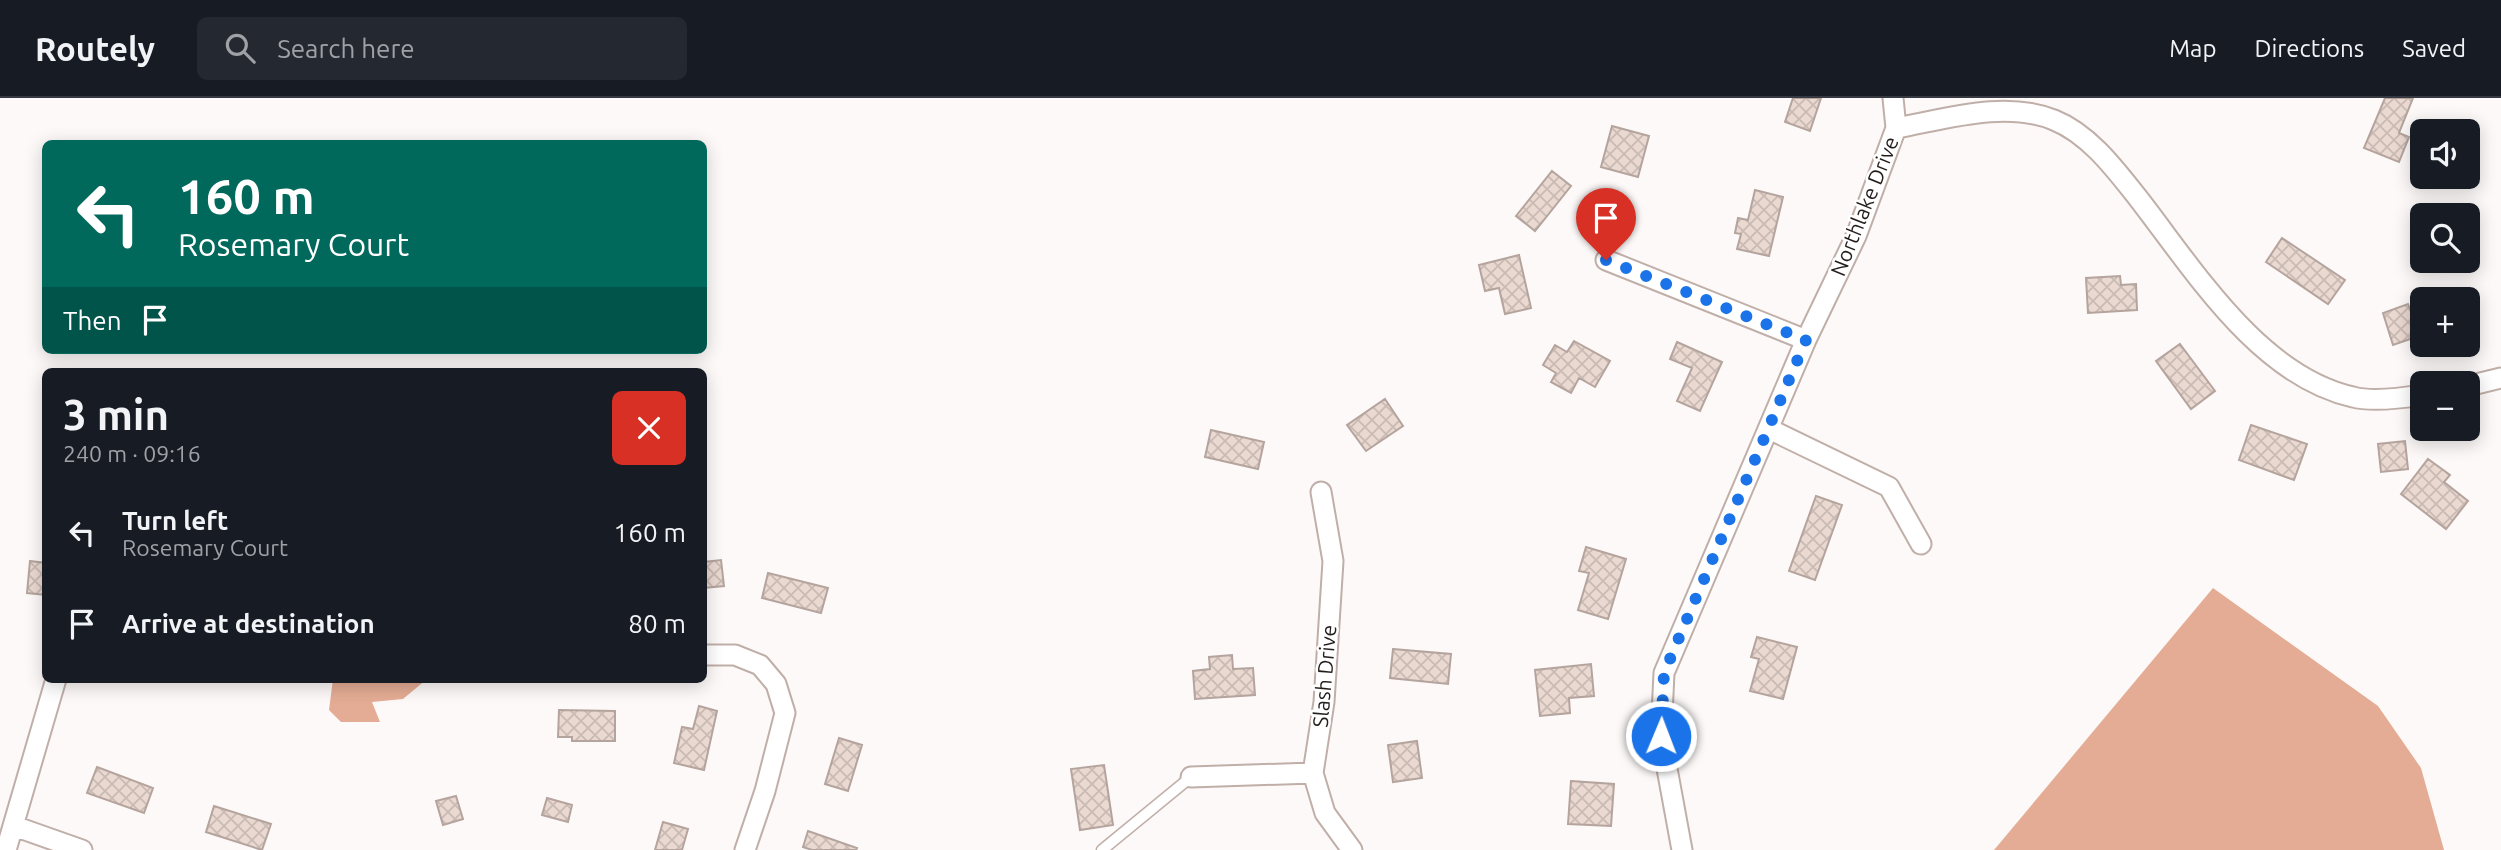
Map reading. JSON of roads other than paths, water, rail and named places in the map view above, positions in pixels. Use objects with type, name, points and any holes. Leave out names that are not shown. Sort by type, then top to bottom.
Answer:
[{"type":"street","points":[[1893,98],[1896,128]]},
{"type":"street","name":"Northlake Drive","points":[[1682,850],[1661,736],[1664,673],[1806,340],[1856,236],[1896,128],[2010,111],[2052,119],[2081,133],[2127,185],[2225,311],[2292,369],[2320,386],[2356,398],[2410,396]]},
{"type":"street","points":[[1606,260],[1806,340]]},
{"type":"street","points":[[2480,383],[2501,378]]},
{"type":"street","points":[[1769,429],[1889,487],[1922,544]]},
{"type":"street","name":"Slash Drive","points":[[1321,492],[1333,561],[1324,702],[1313,773],[1325,813],[1352,850]]},
{"type":"street","points":[[707,655],[735,655],[760,665],[776,684],[785,713],[765,791],[745,850]]},
{"type":"street","points":[[6,850],[55,683]]},
{"type":"street","points":[[1191,777],[1313,773]]},
{"type":"street","points":[[14,826],[82,850]]},
{"type":"lane","points":[[1102,850],[1191,777]]}]
